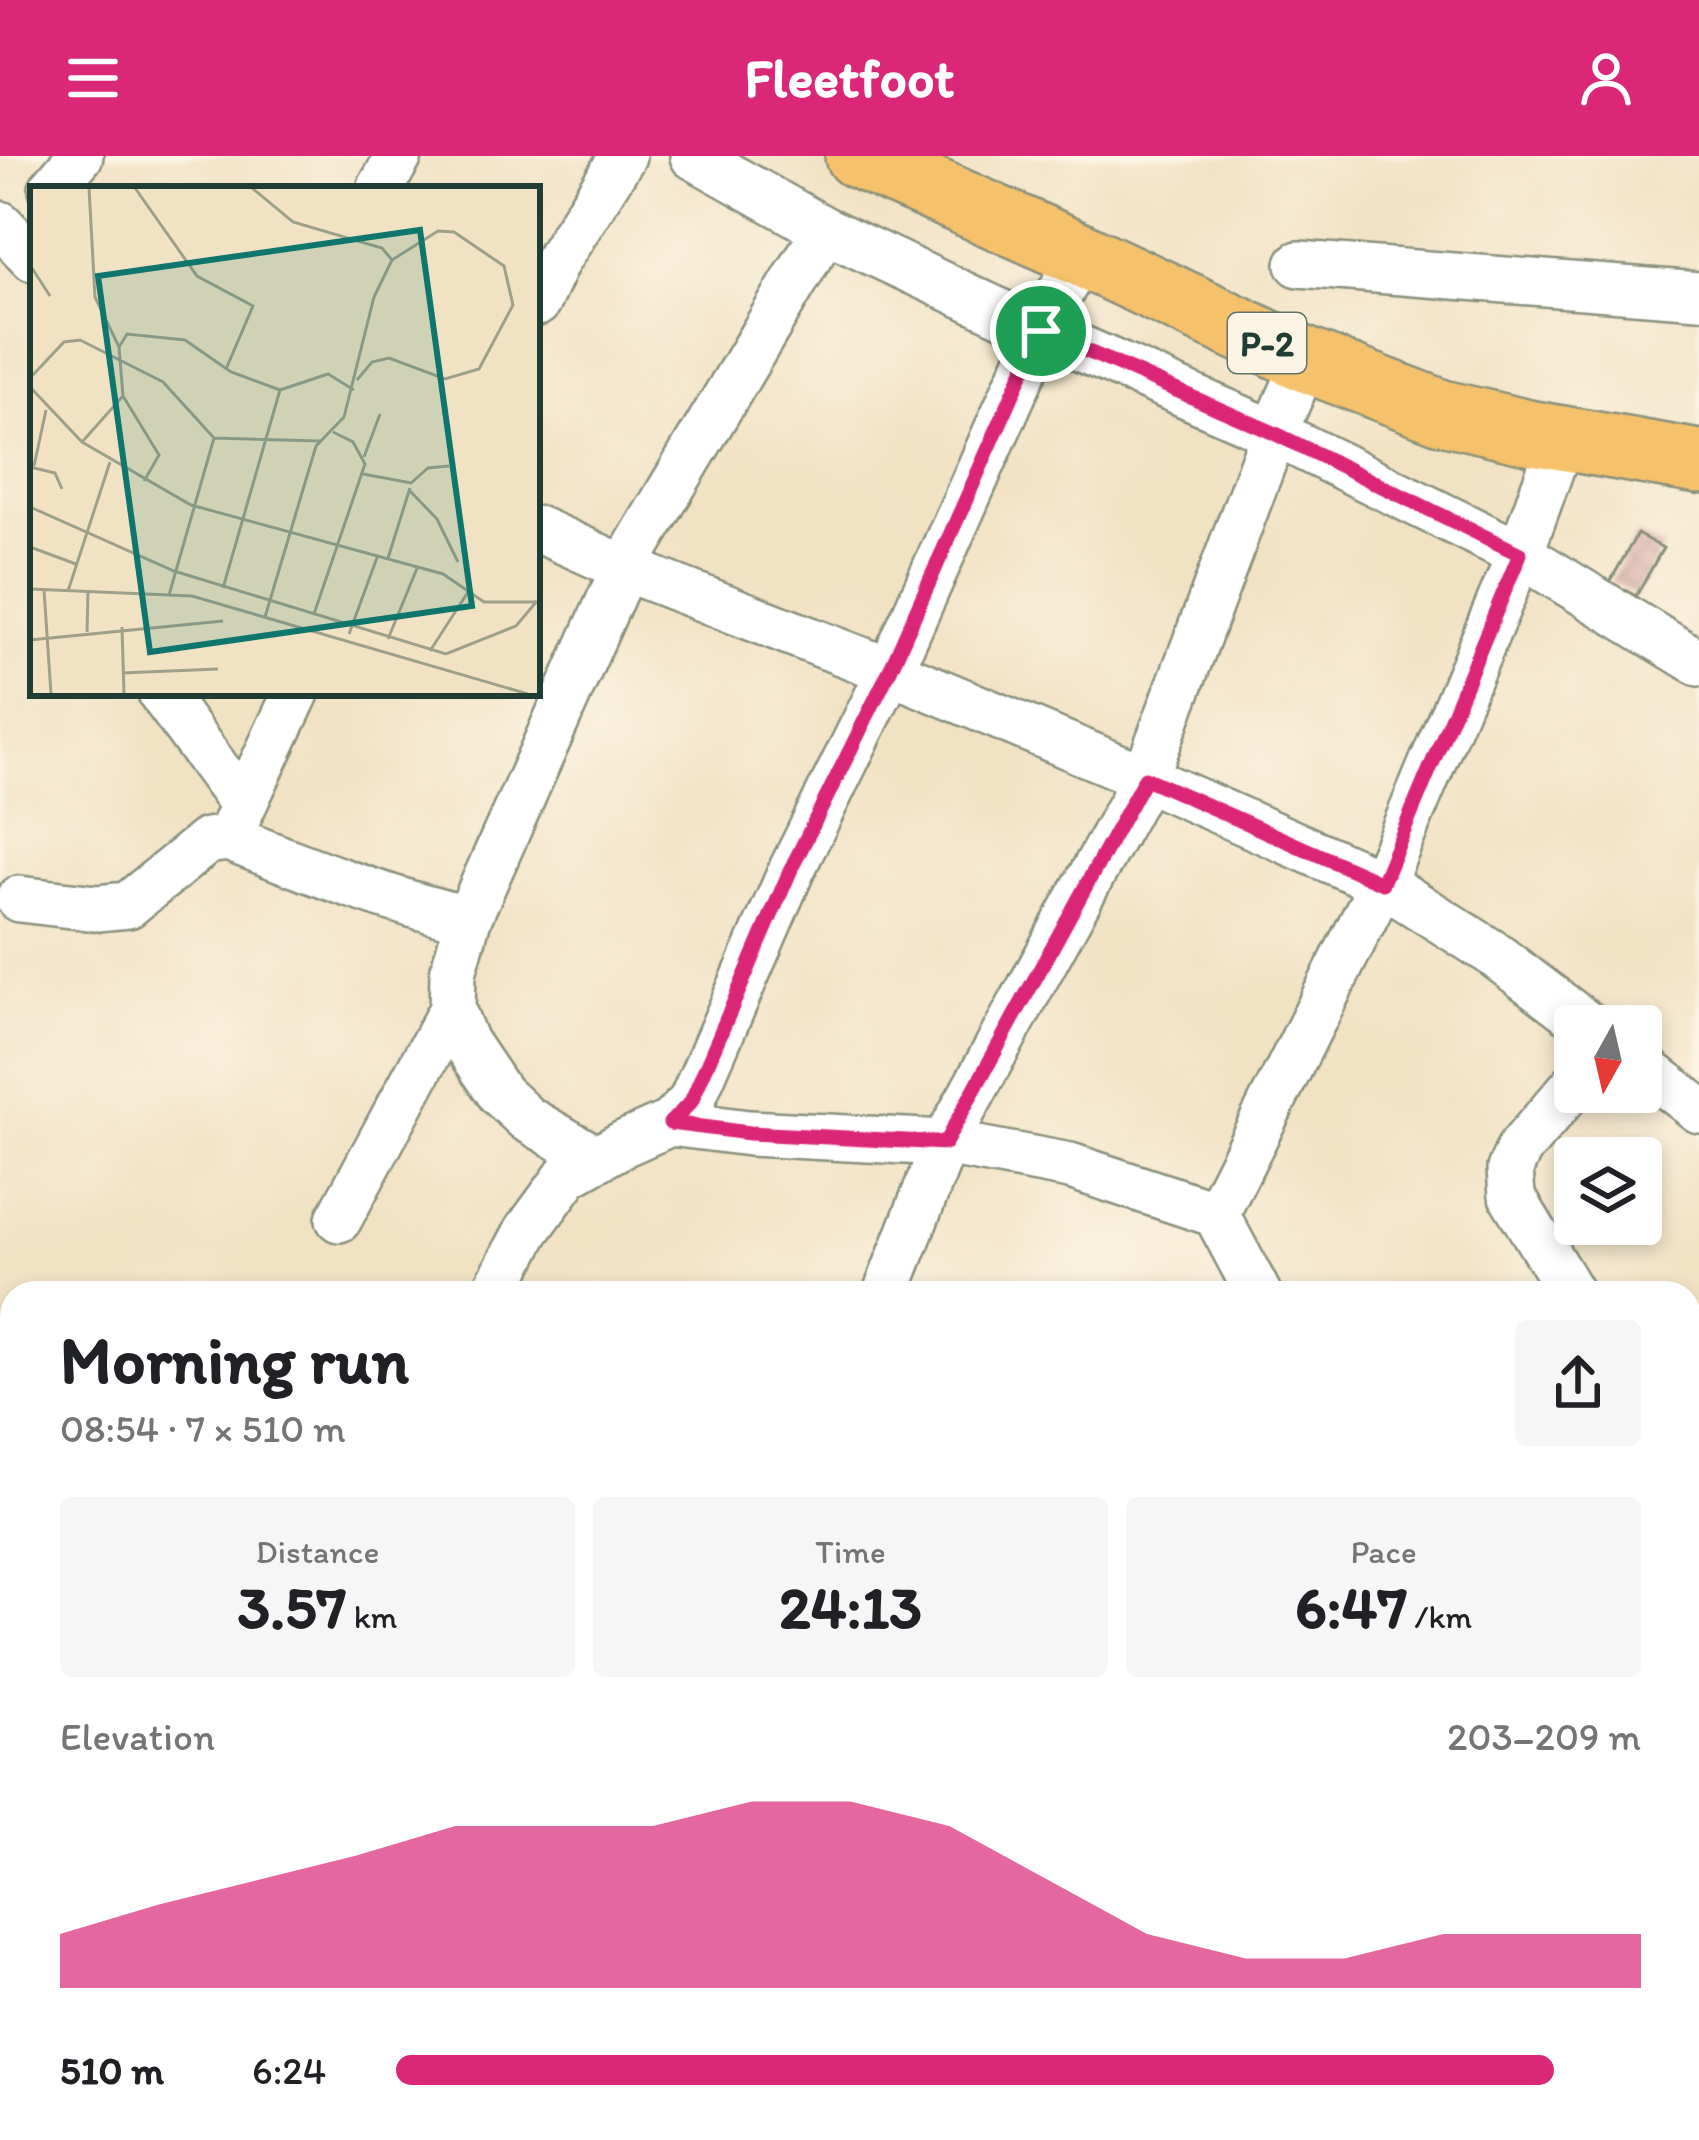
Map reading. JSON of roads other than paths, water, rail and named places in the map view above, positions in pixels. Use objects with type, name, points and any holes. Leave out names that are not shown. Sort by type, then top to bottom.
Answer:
[{"type":"highway","name":"P-2","points":[[857,156],[1306,360],[1442,412],[1699,462]]},
{"type":"street","points":[[55,186],[80,156]]},
{"type":"street","points":[[382,186],[399,156]]},
{"type":"street","points":[[540,297],[556,262],[623,156]]},
{"type":"street","points":[[693,156],[825,230],[1274,433],[1520,554],[1699,663]]},
{"type":"street","points":[[595,1158],[527,1119],[500,1094],[465,1042],[452,1009],[453,973],[468,919],[624,568],[825,230]]},
{"type":"street","points":[[500,1281],[527,1232],[568,1174],[670,1123],[691,1102],[791,869],[890,670],[1080,254]]},
{"type":"street","points":[[1300,263],[1699,295]]},
{"type":"street","points":[[891,1281],[945,1143],[1145,778],[1274,433],[1306,360]]},
{"type":"street","points":[[1216,1214],[1382,883],[1520,554],[1562,438]]},
{"type":"street","points":[[540,530],[624,568],[890,670],[1382,883],[1490,952],[1561,1005]]},
{"type":"street","points":[[163,696],[235,822],[360,890],[468,919]]},
{"type":"street","points":[[19,899],[97,908],[128,905],[235,822],[295,696]]},
{"type":"street","points":[[339,1219],[452,1009]]},
{"type":"street","points":[[1662,1081],[1699,1109]]},
{"type":"street","points":[[1554,1109],[1520,1149],[1510,1169],[1512,1196],[1564,1281]]},
{"type":"street","points":[[670,1123],[749,1133],[945,1143],[1070,1166],[1216,1214],[1252,1281]]}]
